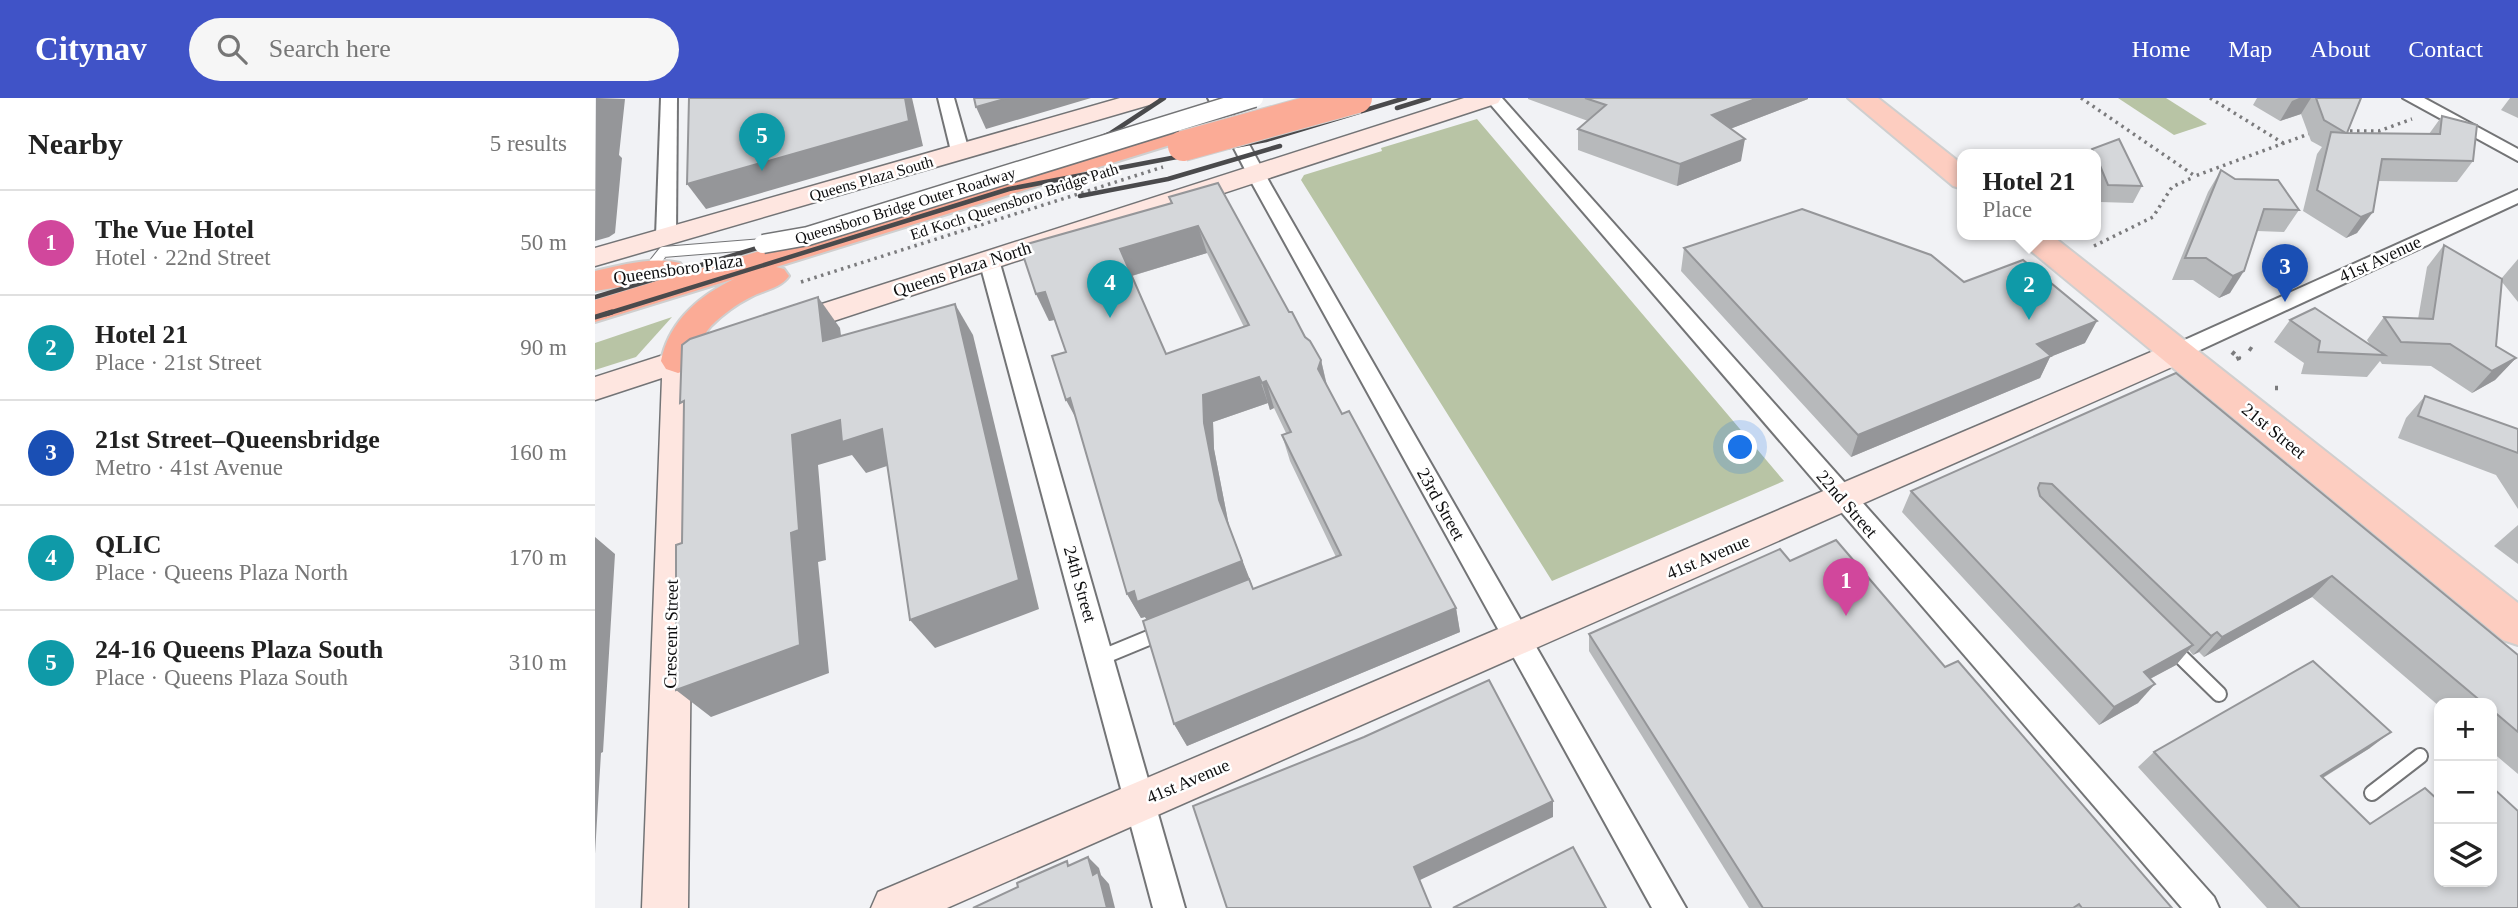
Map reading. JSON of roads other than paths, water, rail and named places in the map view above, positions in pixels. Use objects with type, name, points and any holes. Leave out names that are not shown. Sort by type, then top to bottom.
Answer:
[{"type":"highway","points":[[678,361],[684,338],[699,320],[721,302],[759,280],[1172,143],[1290,98]]},
{"type":"highway","points":[[595,311],[802,247],[1172,143],[1357,98]]},
{"type":"highway","name":"Queensboro Plaza","points":[[595,281],[648,271],[722,265],[802,247]]},
{"type":"highway","name":"Queensboro Plaza","points":[[595,333],[759,280]]},
{"type":"main road","name":"Queens Plaza South","points":[[595,257],[1147,98]]},
{"type":"main road","name":"Queens Plaza North","points":[[595,388],[1491,98]]},
{"type":"main road","points":[[1861,98],[1957,176]]},
{"type":"main road","name":"21st Street","points":[[2037,240],[2518,627]]},
{"type":"main road","name":"41st Avenue","points":[[894,908],[2177,352]]},
{"type":"main road","name":"Crescent Street","points":[[665,908],[678,361]]},
{"type":"street","points":[[666,236],[669,98]]},
{"type":"street","points":[[946,98],[960,151]]},
{"type":"street","name":"23rd Street","points":[[1216,98],[1256,174],[1670,908]]},
{"type":"street","name":"Queensboro Bridge Outer Roadway","points":[[763,244],[794,240],[1172,143],[1254,98]]},
{"type":"street","name":"22nd Street","points":[[1491,98],[2203,908]]},
{"type":"street","points":[[2411,98],[2518,156]]},
{"type":"street","name":"41st Avenue","points":[[2177,352],[2518,196]]},
{"type":"street","name":"24th Street","points":[[989,260],[1170,908]]},
{"type":"lane","name":"Queensboro Bridge Outer Roadway","points":[[648,271],[663,252],[763,244]]},
{"type":"lane","points":[[1100,658],[1173,628]]},
{"type":"lane","points":[[2160,636],[2219,694]]},
{"type":"lane","points":[[2372,793],[2420,756]]},
{"type":"railway","points":[[595,297],[1052,159],[1111,133],[1164,98]]},
{"type":"railway","points":[[606,314],[1009,189],[1266,140],[1405,98]]},
{"type":"railway","points":[[1397,108],[1429,98]]},
{"type":"railway","points":[[1080,196],[1168,179],[1280,146]]},
{"type":"railway","points":[[595,317],[612,312]]},
{"type":"place","name":"24-16 Queens Plaza South","points":[[762,171]]},
{"type":"place","name":"21st Street–Queensbridge","points":[[2285,302]]},
{"type":"place","name":"QLIC","points":[[1110,318]]},
{"type":"place","name":"Hotel 21","points":[[2029,320]]},
{"type":"place","name":"The Vue Hotel","points":[[1846,616]]}]
